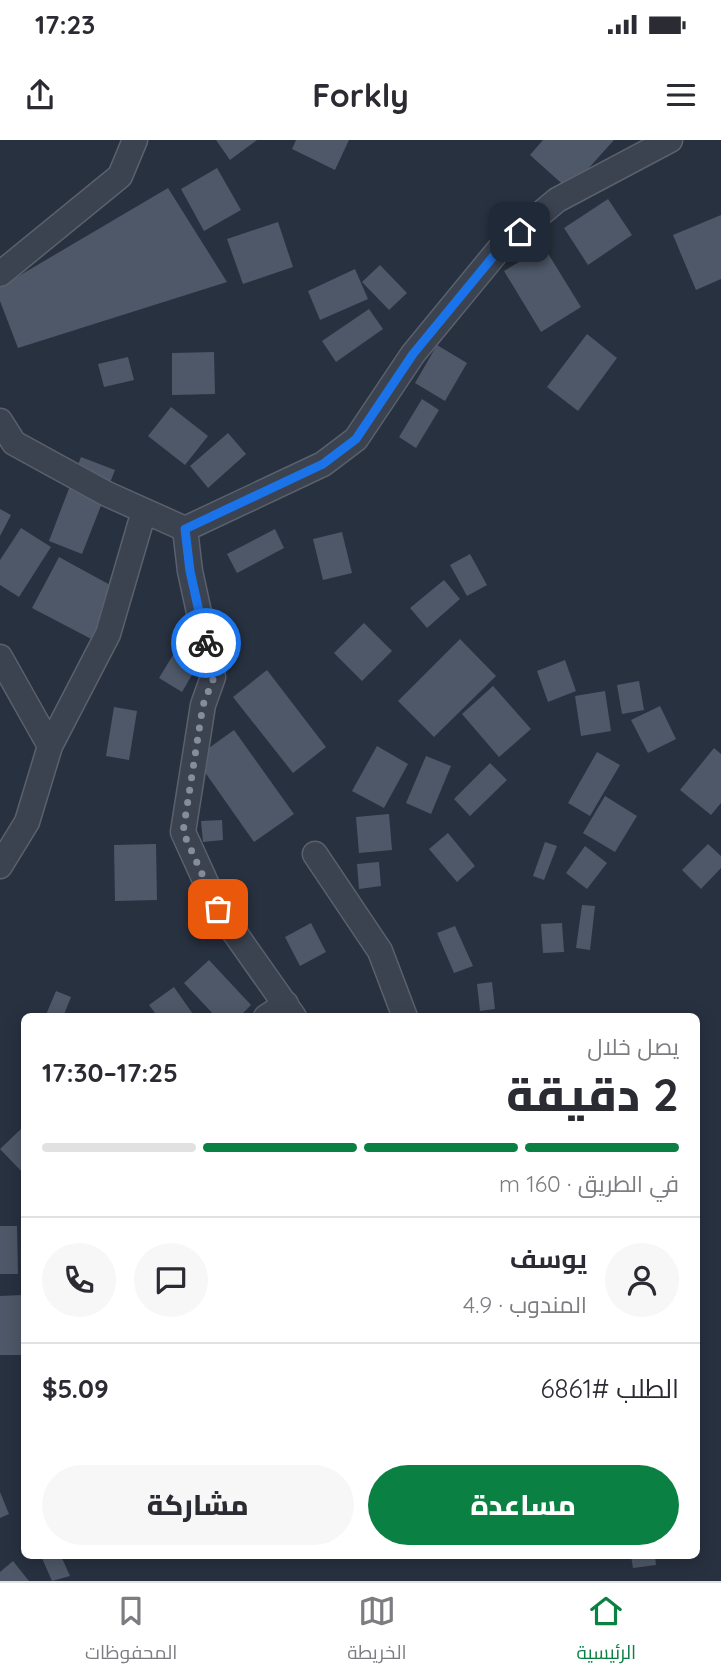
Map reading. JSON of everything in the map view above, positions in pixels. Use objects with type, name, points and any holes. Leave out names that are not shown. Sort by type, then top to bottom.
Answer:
[{"type":"street","points":[[0,274],[120,176],[135,140]]},
{"type":"street","points":[[0,421],[14,443],[144,511],[185,529],[323,464],[356,439],[413,354],[501,247],[557,200],[670,140]]},
{"type":"street","points":[[0,866],[27,822],[50,746],[107,634],[144,511]]},
{"type":"street","points":[[185,529],[190,571],[214,677],[203,705],[183,832],[218,909],[282,1012]]},
{"type":"street","points":[[0,657],[50,746]]},
{"type":"street","points":[[315,854],[380,951],[403,1013]]},
{"type":"building","points":[[216,140],[257,140],[230,160]]},
{"type":"building","points":[[296,140],[349,140],[335,170],[292,149]]},
{"type":"building","points":[[543,140],[614,140],[569,190],[530,155]]},
{"type":"building","points":[[217,168],[241,210],[204,231],[181,189]]},
{"type":"building","points":[[168,188],[227,282],[18,348],[0,301],[0,287]]},
{"type":"building","points":[[608,199],[632,235],[588,265],[564,228]]},
{"type":"building","points":[[721,215],[721,279],[696,290],[673,235]]},
{"type":"building","points":[[278,222],[293,267],[243,284],[227,239]]},
{"type":"building","points":[[544,247],[581,307],[541,332],[504,271]]},
{"type":"building","points":[[380,265],[407,293],[389,310],[362,282]]},
{"type":"building","points":[[355,269],[368,299],[320,320],[308,291]]},
{"type":"building","points":[[369,309],[383,329],[336,362],[322,341]]},
{"type":"building","points":[[587,334],[617,358],[578,411],[547,387]]},
{"type":"building","points":[[437,345],[467,363],[445,401],[415,383]]},
{"type":"building","points":[[214,352],[215,394],[172,395],[172,353]]},
{"type":"building","points":[[128,357],[134,380],[104,387],[98,364]]},
{"type":"building","points":[[422,399],[439,410],[416,448],[399,437]]},
{"type":"building","points":[[171,407],[208,436],[185,465],[148,436]]},
{"type":"building","points":[[228,433],[246,454],[208,488],[190,466]]},
{"type":"building","points":[[81,457],[115,470],[82,554],[49,541]]},
{"type":"building","points":[[0,509],[11,515],[0,536]]},
{"type":"building","points":[[21,528],[51,547],[19,597],[0,585],[0,560]]},
{"type":"building","points":[[275,529],[284,548],[237,573],[227,554]]},
{"type":"building","points":[[342,532],[352,573],[323,580],[313,539]]},
{"type":"building","points":[[470,554],[487,585],[467,596],[450,565]]},
{"type":"building","points":[[59,557],[123,592],[97,642],[32,608]]},
{"type":"building","points":[[444,580],[460,599],[427,628],[410,608]]},
{"type":"building","points":[[364,623],[392,651],[362,681],[334,653]]},
{"type":"building","points":[[460,639],[496,676],[434,737],[398,701]]},
{"type":"building","points":[[173,655],[196,668],[182,692],[159,678]]},
{"type":"building","points":[[565,660],[576,691],[548,702],[537,671]]},
{"type":"building","points":[[267,670],[326,747],[293,773],[233,697]]},
{"type":"building","points":[[639,681],[644,710],[622,714],[617,685]]},
{"type":"building","points":[[493,686],[531,729],[499,757],[462,714]]},
{"type":"building","points":[[605,691],[611,731],[581,736],[575,696]]},
{"type":"building","points":[[660,706],[676,739],[648,753],[631,720]]},
{"type":"building","points":[[114,707],[137,711],[129,760],[106,756]]},
{"type":"building","points":[[234,730],[294,814],[254,842],[195,758]]},
{"type":"building","points":[[377,746],[408,764],[384,808],[352,791]]},
{"type":"building","points":[[714,748],[721,754],[721,803],[711,815],[680,790]]},
{"type":"building","points":[[597,752],[620,765],[590,816],[568,803]]},
{"type":"building","points":[[426,756],[451,766],[431,814],[406,803]]},
{"type":"building","points":[[490,763],[507,780],[470,816],[454,799]]},
{"type":"building","points":[[605,796],[637,816],[615,852],[583,833]]},
{"type":"building","points":[[389,814],[392,850],[359,853],[356,817]]},
{"type":"building","points":[[222,820],[223,840],[203,842],[201,821]]},
{"type":"building","points":[[448,833],[475,866],[457,882],[429,849]]},
{"type":"building","points":[[545,842],[557,846],[544,880],[533,876]]},
{"type":"building","points":[[156,844],[157,900],[115,901],[114,845]]},
{"type":"building","points":[[708,844],[721,856],[721,868],[701,889],[682,870]]},
{"type":"building","points":[[585,846],[607,863],[587,889],[566,873]]},
{"type":"building","points":[[379,862],[381,886],[359,889],[357,864]]},
{"type":"building","points":[[582,905],[595,906],[590,950],[576,948]]},
{"type":"building","points":[[311,923],[326,952],[300,966],[285,937]]},
{"type":"building","points":[[562,923],[564,952],[543,953],[541,924]]},
{"type":"building","points":[[455,926],[473,966],[454,973],[437,933]]},
{"type":"building","points":[[209,960],[251,1005],[243,1013],[212,1013],[184,983]]},
{"type":"building","points":[[492,982],[495,1009],[480,1011],[477,984]]},
{"type":"building","points":[[174,987],[192,1013],[155,1013],[149,1005]]},
{"type":"building","points":[[56,991],[71,997],[65,1013],[47,1013]]},
{"type":"building","points":[[21,1129],[21,1171],[0,1149]]},
{"type":"building","points":[[0,1226],[17,1226],[18,1274],[0,1274]]},
{"type":"building","points":[[21,1295],[21,1355],[0,1355],[0,1296]]},
{"type":"building","points":[[0,1492],[9,1514],[0,1518]]},
{"type":"building","points":[[42,1559],[62,1559],[70,1576],[52,1581]]},
{"type":"building","points":[[632,1559],[655,1559],[656,1565],[633,1568]]},
{"type":"building","points":[[13,1561],[29,1581],[0,1581],[0,1572]]},
{"type":"way so far","points":[[206,643],[214,677],[203,705],[183,832],[218,909]]},
{"type":"route","points":[[206,643],[190,571],[185,529],[323,464],[356,439],[413,354],[501,247],[520,232]]}]
